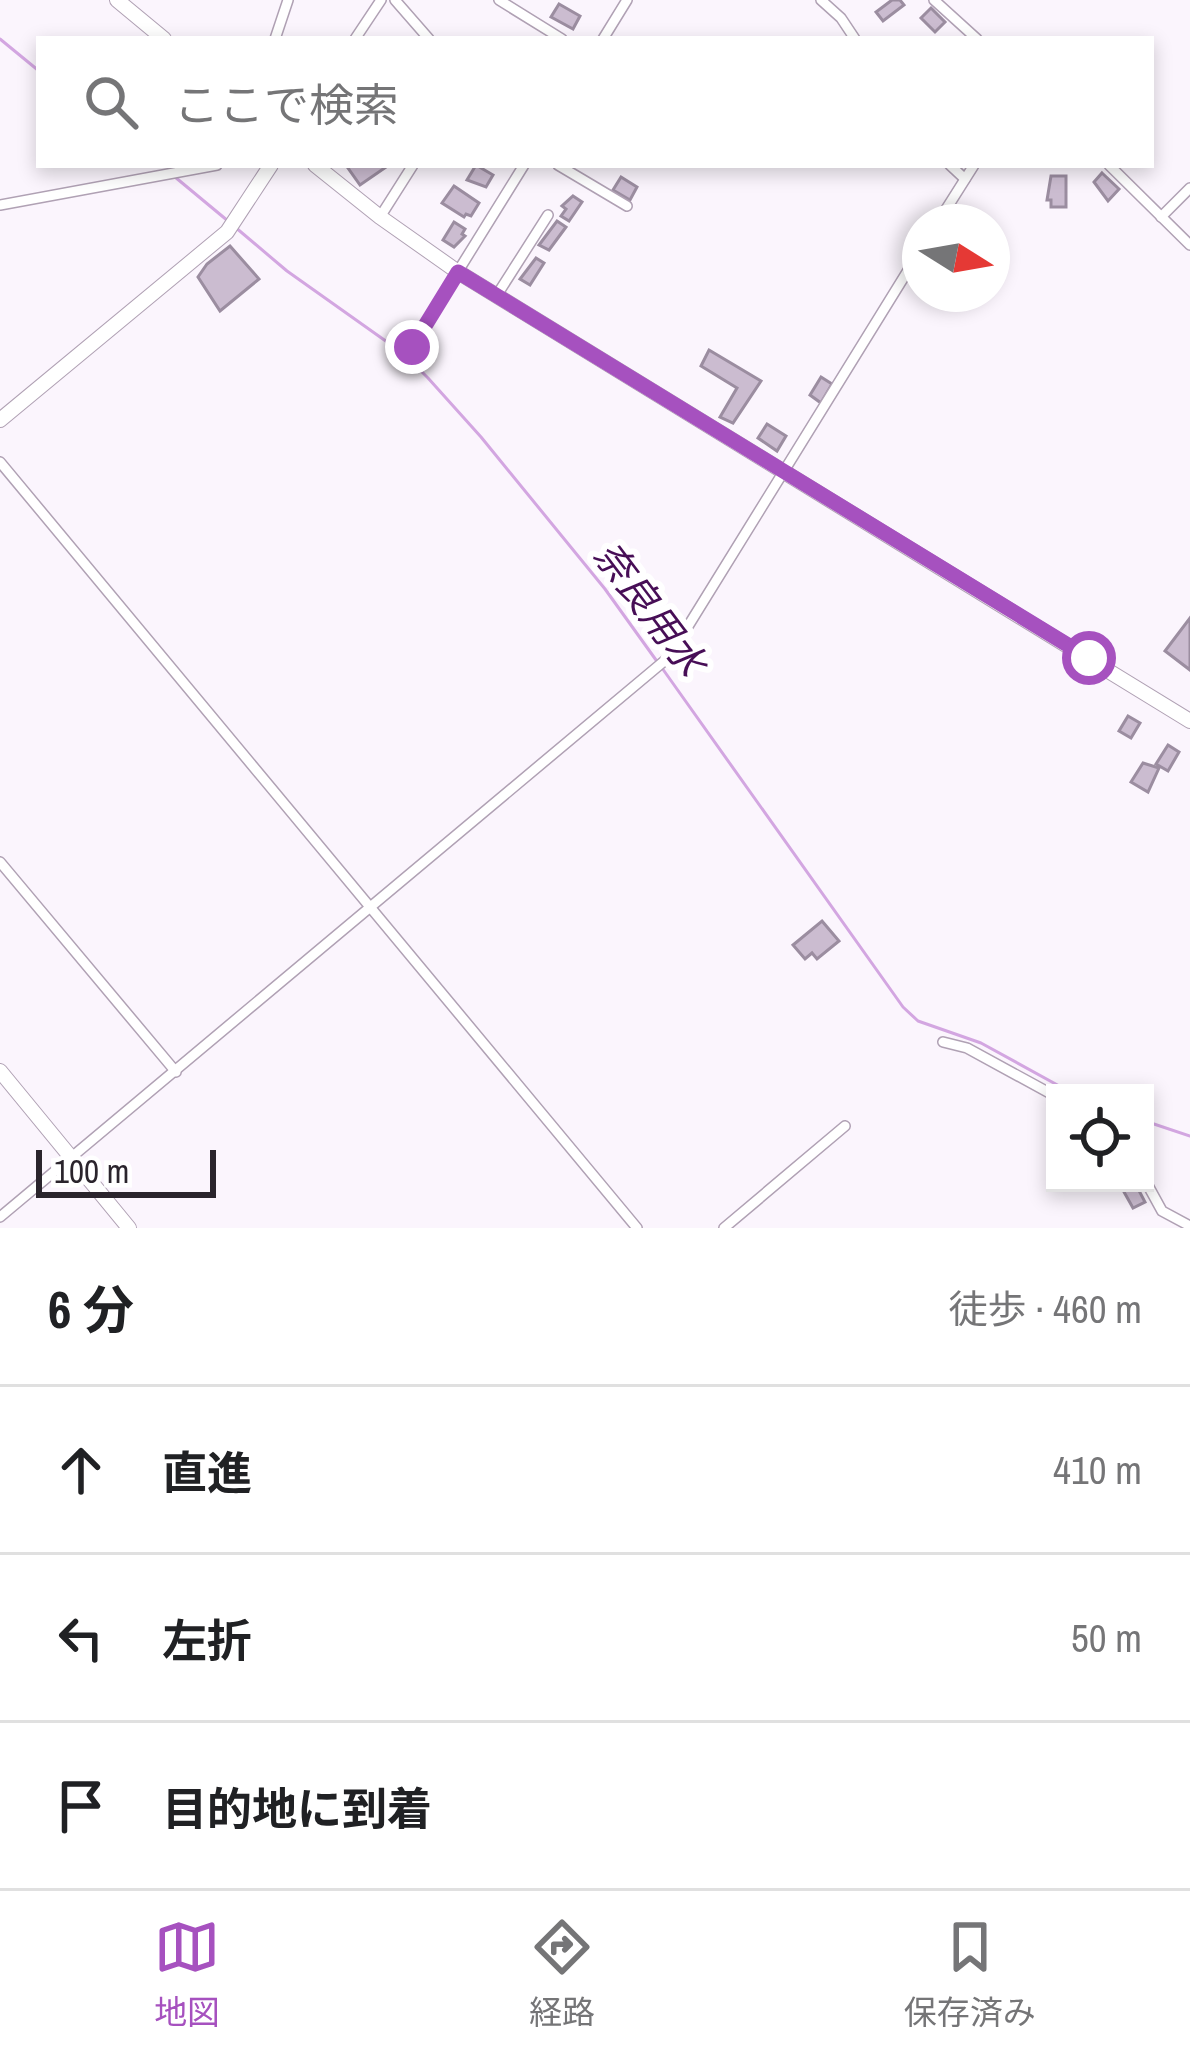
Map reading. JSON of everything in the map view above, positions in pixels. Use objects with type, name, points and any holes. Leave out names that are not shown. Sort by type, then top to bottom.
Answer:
[{"type":"street","points":[[117,0],[160,36]]},
{"type":"street","points":[[276,36],[288,0]]},
{"type":"street","points":[[357,36],[381,0]]},
{"type":"street","points":[[394,0],[426,36]]},
{"type":"street","points":[[499,0],[557,36]]},
{"type":"street","points":[[605,36],[627,0]]},
{"type":"street","points":[[821,0],[853,36]]},
{"type":"street","points":[[939,1],[974,36]]},
{"type":"street","points":[[0,205],[201,168]]},
{"type":"street","points":[[0,420],[233,225],[270,168]]},
{"type":"street","points":[[319,168],[458,272],[1190,721]]},
{"type":"street","points":[[380,218],[411,168]]},
{"type":"street","points":[[412,347],[522,168]]},
{"type":"street","points":[[563,168],[627,206]]},
{"type":"street","points":[[953,168],[965,179]]},
{"type":"street","points":[[949,204],[972,168]]},
{"type":"street","points":[[1112,168],[1190,245]]},
{"type":"street","points":[[1161,217],[1190,188]]},
{"type":"street","points":[[496,295],[548,214]]},
{"type":"street","points":[[0,1217],[669,656],[902,280]]},
{"type":"street","points":[[0,462],[637,1228]]},
{"type":"street","points":[[0,862],[176,1072]]},
{"type":"street","points":[[943,1042],[967,1048],[1046,1091]]},
{"type":"street","points":[[0,1071],[129,1228]]},
{"type":"street","points":[[724,1228],[845,1126]]},
{"type":"street","points":[[1152,1192],[1162,1211],[1190,1226]]},
{"type":"building","points":[[892,0],[904,5],[883,21],[876,12]]},
{"type":"building","points":[[559,4],[580,16],[573,29],[551,17]]},
{"type":"building","points":[[931,8],[945,22],[935,32],[921,18]]},
{"type":"building","points":[[348,168],[385,168],[360,185]]},
{"type":"building","points":[[474,168],[493,175],[486,187],[467,180]]},
{"type":"building","points":[[1102,173],[1119,189],[1108,201],[1094,182]]},
{"type":"building","points":[[1051,176],[1066,176],[1066,207],[1051,207],[1047,200]]},
{"type":"building","points":[[621,177],[637,187],[630,200],[613,190]]},
{"type":"building","points":[[454,186],[479,203],[471,216],[464,217],[442,203]]},
{"type":"building","points":[[573,196],[582,202],[569,221],[561,216],[566,209],[562,206]]},
{"type":"building","points":[[557,221],[566,227],[549,250],[539,245]]},
{"type":"building","points":[[454,222],[465,229],[465,236],[454,247],[443,240]]},
{"type":"building","points":[[230,246],[259,279],[220,311],[198,277]]},
{"type":"building","points":[[536,258],[544,263],[530,285],[520,279]]},
{"type":"building","points":[[709,350],[761,381],[733,423],[720,417],[737,388],[701,366]]},
{"type":"building","points":[[821,377],[832,384],[821,403],[810,395]]},
{"type":"building","points":[[767,424],[786,436],[777,451],[758,438]]},
{"type":"building","points":[[1190,618],[1190,670],[1165,651]]},
{"type":"building","points":[[1128,716],[1140,723],[1131,738],[1119,731]]},
{"type":"building","points":[[1168,745],[1179,752],[1168,771],[1156,764]]},
{"type":"building","points":[[1143,763],[1159,768],[1148,792],[1131,782]]},
{"type":"building","points":[[822,921],[839,941],[817,959],[812,953],[805,959],[793,945]]},
{"type":"building","points":[[1124,1192],[1140,1192],[1145,1202],[1133,1208]]},
{"type":"waterway","name":"奈良用水","points":[[0,39],[36,69]]},
{"type":"waterway","name":"奈良用水","points":[[175,177],[228,221]]},
{"type":"waterway","name":"奈良用水","points":[[235,227],[287,271],[404,354],[428,378],[605,589],[656,660]]},
{"type":"waterway","name":"奈良用水","points":[[662,668],[903,1007],[918,1021],[981,1043],[1056,1084]]},
{"type":"waterway","name":"奈良用水","points":[[1154,1124],[1190,1136]]},
{"type":"route","points":[[412,347],[458,272],[1089,658]]}]
